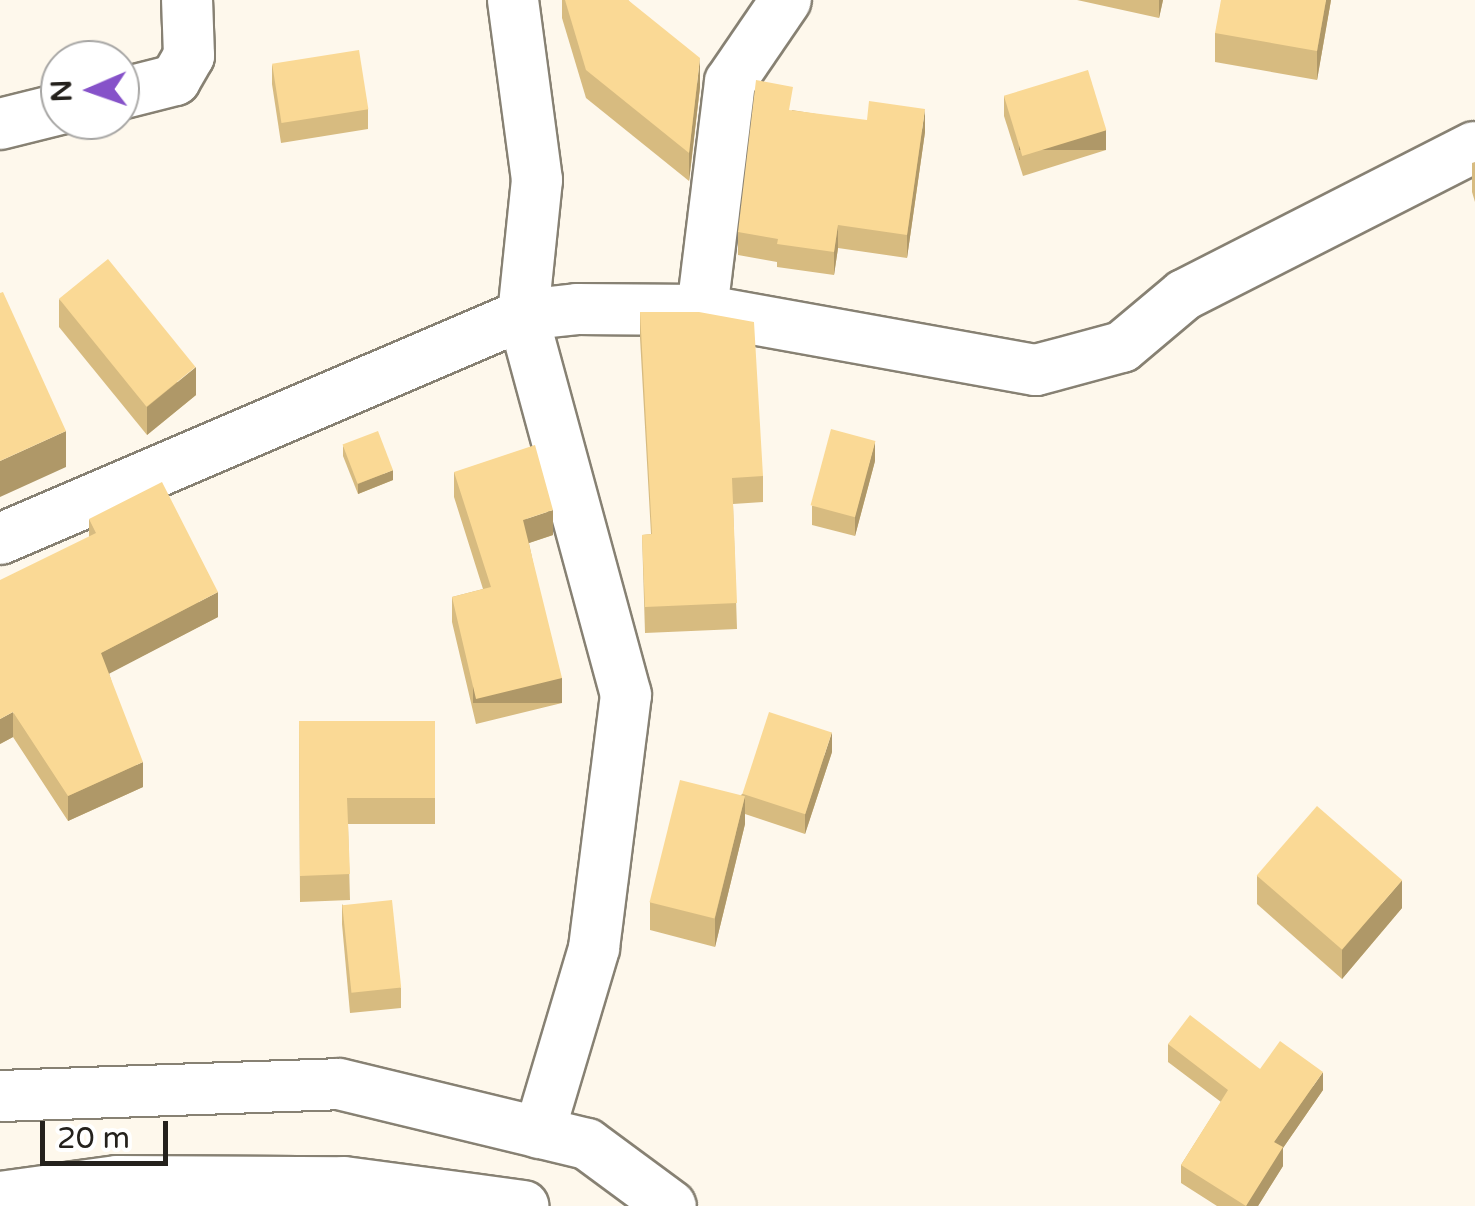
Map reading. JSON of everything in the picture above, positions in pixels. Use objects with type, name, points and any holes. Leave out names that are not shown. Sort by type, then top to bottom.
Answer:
[{"type":"street","points":[[140,89],[175,80],[190,56],[187,0]]},
{"type":"street","points":[[513,0],[537,180],[523,315],[626,695],[594,948],[539,1132]]},
{"type":"street","points":[[702,310],[730,82],[786,0]]},
{"type":"street","points":[[0,124],[40,114]]},
{"type":"street","points":[[0,538],[523,315],[577,309],[702,310],[1036,370],[1122,347],[1184,295],[1475,147]]},
{"type":"street","points":[[0,1096],[339,1084],[587,1144],[671,1206]]},
{"type":"street","points":[[0,1197],[117,1181],[344,1182],[523,1206]]},
{"type":"building","points":[[565,0],[628,0],[700,58],[689,153],[586,70]]},
{"type":"building","points":[[1221,0],[1326,0],[1317,51],[1215,33]]},
{"type":"building","points":[[359,50],[368,109],[281,123],[272,64]]},
{"type":"building","points":[[1088,70],[1106,130],[1022,156],[1004,96]]},
{"type":"building","points":[[756,80],[793,87],[789,110],[867,120],[869,101],[925,109],[907,235],[838,225],[834,252],[777,244],[778,239],[738,232]]},
{"type":"building","points":[[108,259],[195,367],[147,407],[59,299]]},
{"type":"building","points":[[3,292],[66,431],[0,461],[0,293]]},
{"type":"building","points":[[640,312],[699,312],[754,322],[763,476],[732,478],[737,603],[645,607],[642,535],[652,534]]},
{"type":"building","points":[[831,429],[875,441],[855,517],[811,505]]},
{"type":"building","points":[[378,431],[393,470],[358,484],[343,445]]},
{"type":"building","points":[[535,445],[553,510],[523,520],[562,678],[476,699],[452,597],[491,587],[454,472]]},
{"type":"building","points":[[162,482],[218,592],[101,653],[143,762],[68,796],[13,712],[0,719],[0,580],[96,533],[89,519]]},
{"type":"building","points":[[769,712],[832,732],[805,814],[742,794]]},
{"type":"building","points":[[299,721],[435,721],[435,798],[347,798],[350,874],[300,876]]},
{"type":"building","points":[[680,780],[745,796],[715,918],[650,902]]},
{"type":"building","points":[[1317,806],[1402,880],[1342,950],[1257,875]]},
{"type":"building","points":[[392,900],[401,988],[351,993],[342,905]]},
{"type":"building","points":[[1190,1015],[1260,1069],[1280,1041],[1323,1072],[1274,1142],[1283,1147],[1246,1206],[1181,1165],[1228,1090],[1168,1044]]}]
